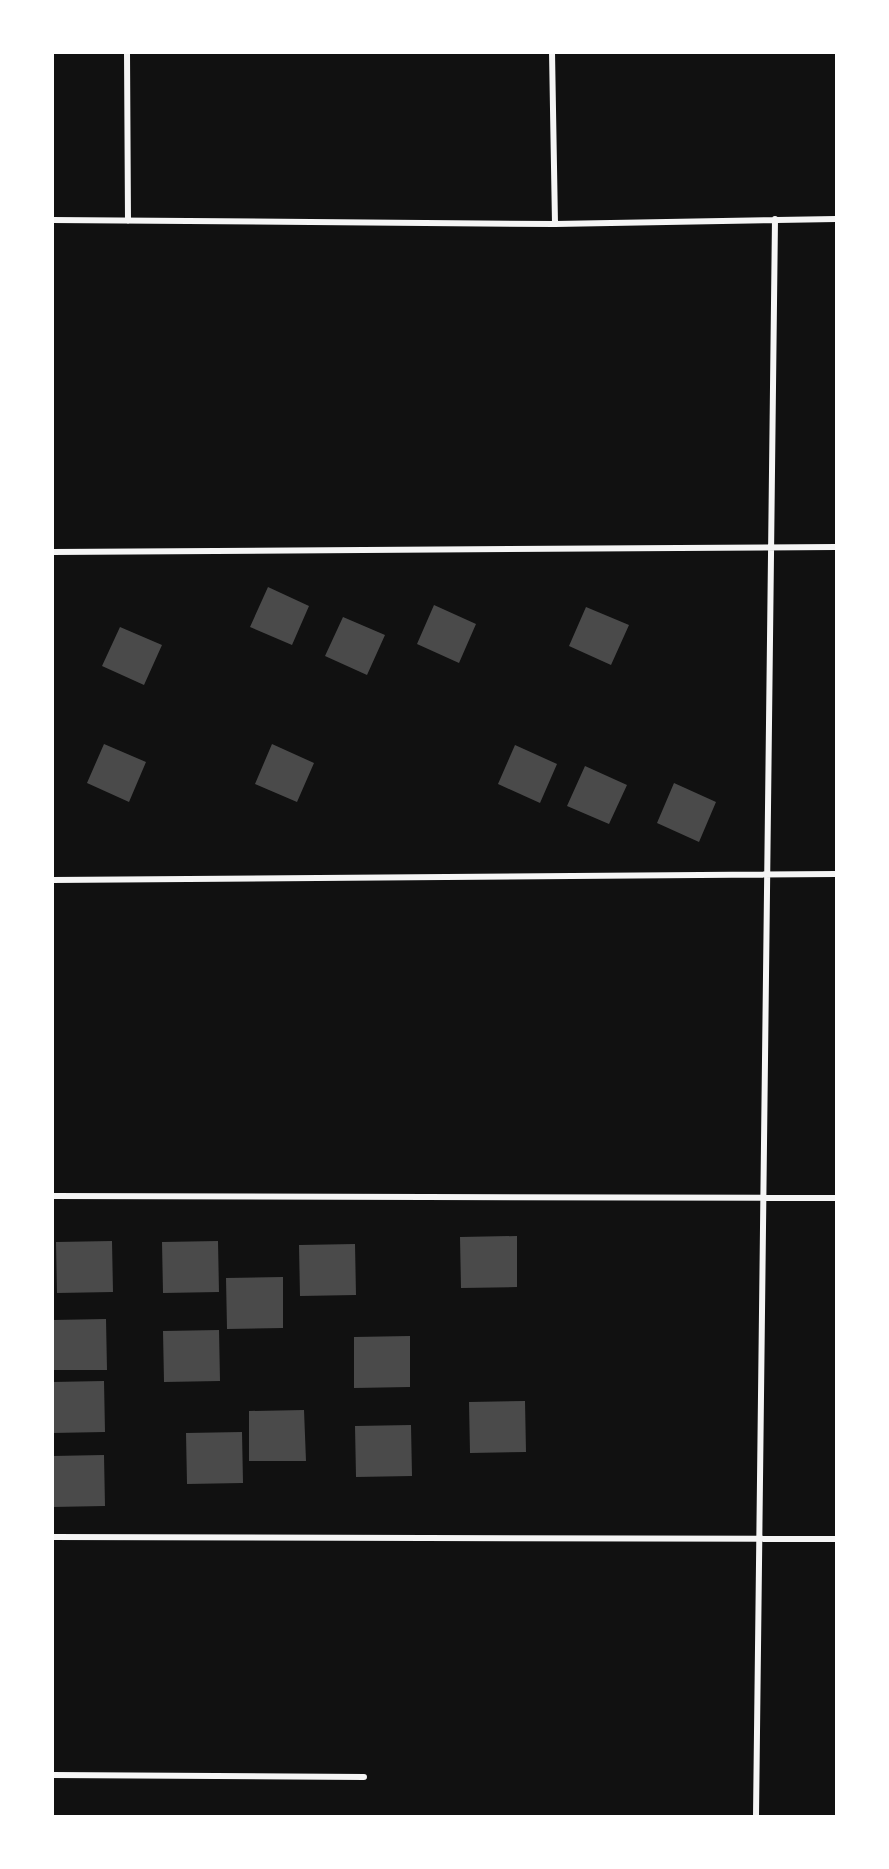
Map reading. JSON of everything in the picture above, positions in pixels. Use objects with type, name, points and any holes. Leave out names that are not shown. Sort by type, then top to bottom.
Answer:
[{"type":"street","points":[[127,52],[128,221]]},
{"type":"street","points":[[552,52],[555,224]]},
{"type":"street","points":[[756,1816],[775,219]]},
{"type":"street","points":[[52,220],[555,224],[837,219]]},
{"type":"street","points":[[52,552],[837,547]]},
{"type":"street","points":[[52,880],[837,874]]},
{"type":"street","points":[[52,1196],[837,1198]]},
{"type":"street","points":[[52,1537],[837,1539]]},
{"type":"street","points":[[52,1775],[364,1777]]},
{"type":"building","points":[[268,587],[309,606],[292,645],[250,627]]},
{"type":"building","points":[[434,605],[476,624],[459,663],[417,644]]},
{"type":"building","points":[[586,607],[629,625],[611,665],[569,646]]},
{"type":"building","points":[[343,617],[385,635],[367,675],[325,656]]},
{"type":"building","points":[[120,627],[162,645],[144,685],[102,666]]},
{"type":"building","points":[[104,744],[146,762],[129,802],[87,783]]},
{"type":"building","points":[[272,744],[314,763],[297,802],[255,784]]},
{"type":"building","points":[[515,745],[557,764],[540,803],[498,784]]},
{"type":"building","points":[[585,766],[627,785],[609,824],[567,806]]},
{"type":"building","points":[[674,783],[716,802],[699,842],[657,823]]},
{"type":"building","points":[[517,1236],[517,1287],[461,1288],[460,1237]]},
{"type":"building","points":[[112,1241],[113,1292],[57,1293],[56,1242]]},
{"type":"building","points":[[218,1241],[219,1292],[163,1293],[162,1242]]},
{"type":"building","points":[[355,1244],[356,1295],[300,1296],[299,1245]]},
{"type":"building","points":[[283,1277],[283,1328],[227,1329],[226,1278]]},
{"type":"building","points":[[106,1319],[107,1370],[52,1370],[52,1320]]},
{"type":"building","points":[[219,1330],[220,1381],[164,1382],[163,1331]]},
{"type":"building","points":[[410,1336],[410,1387],[354,1388],[354,1337]]},
{"type":"building","points":[[104,1381],[105,1432],[52,1433],[52,1382]]},
{"type":"building","points":[[525,1401],[526,1452],[470,1453],[469,1402]]},
{"type":"building","points":[[304,1410],[306,1461],[249,1461],[249,1411]]},
{"type":"building","points":[[411,1425],[412,1476],[356,1477],[355,1426]]},
{"type":"building","points":[[242,1432],[243,1483],[187,1484],[186,1433]]},
{"type":"building","points":[[104,1455],[105,1506],[52,1507],[52,1456]]}]
